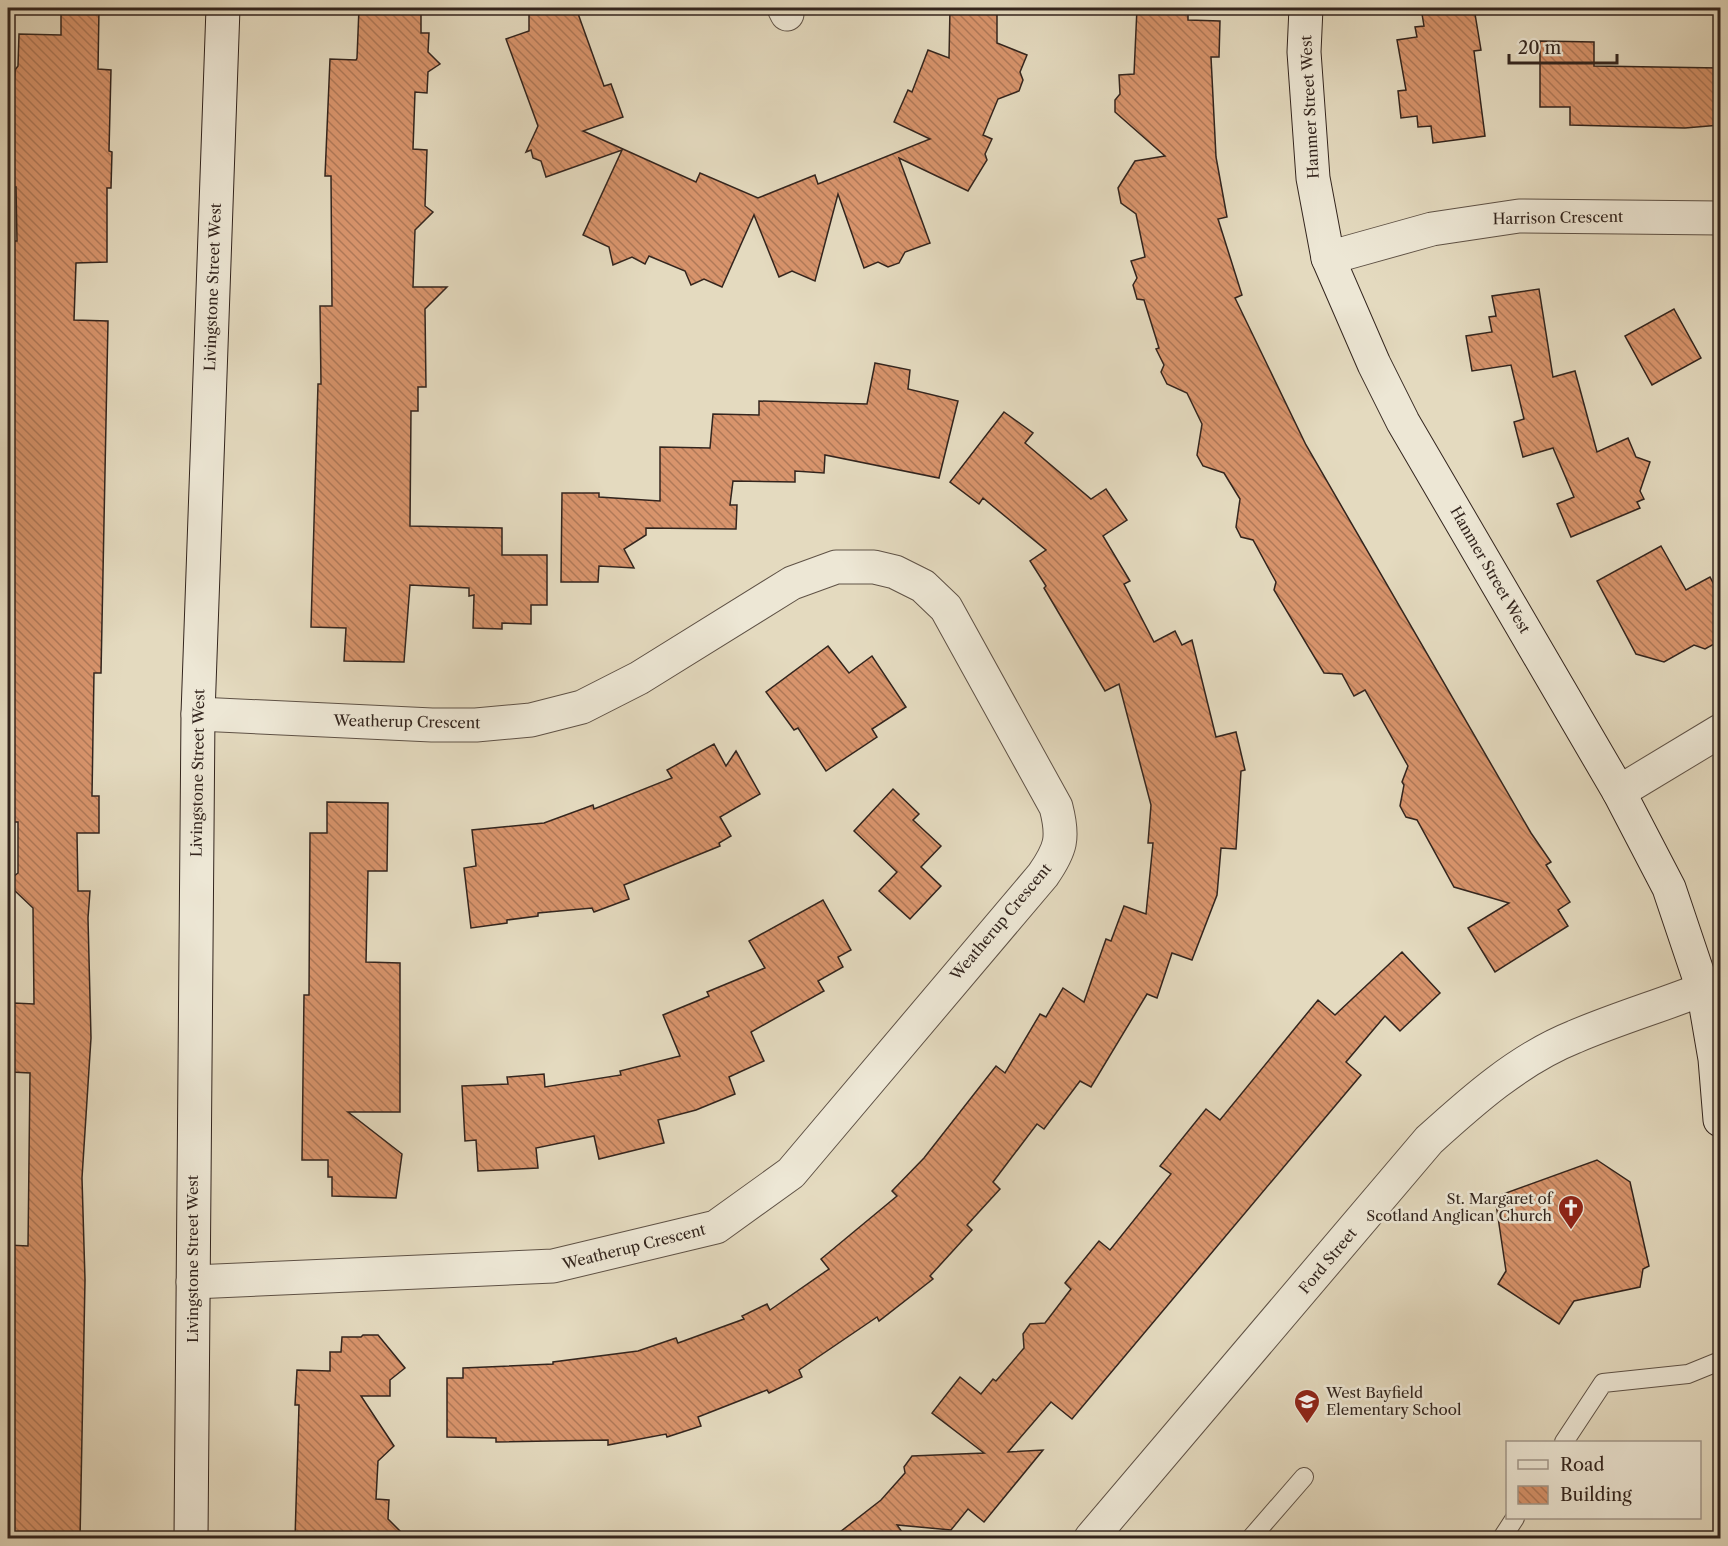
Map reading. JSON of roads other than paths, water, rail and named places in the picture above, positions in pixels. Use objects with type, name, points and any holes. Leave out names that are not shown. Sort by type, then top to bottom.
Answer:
[{"type":"street","name":"Livingstone Street West","points":[[191,1539],[198,714],[223,8]]},
{"type":"street","name":"Hanmer Street West","points":[[1306,8],[1304,52],[1313,178],[1328,258],[1374,364],[1403,422],[1619,792],[1669,888],[1703,989],[1715,1059],[1720,1120]]},
{"type":"street","name":"Harrison Crescent","points":[[1328,258],[1432,229],[1519,216],[1720,218]]},
{"type":"street","name":"Weatherup Crescent","points":[[193,1282],[553,1266],[716,1227],[791,1173],[1043,875],[1057,854],[1062,830],[1056,807],[946,608],[923,586],[895,572],[874,567],[836,567],[792,583],[639,678],[582,706],[531,720],[476,725],[432,725],[198,714]]},
{"type":"street","points":[[1619,792],[1720,731]]},
{"type":"street","name":"Ford Street","points":[[1091,1539],[1429,1140],[1466,1106],[1512,1072],[1572,1037],[1703,989]]},
{"type":"lane","points":[[1565,1441],[1603,1383],[1688,1374],[1720,1361]]},
{"type":"lane","points":[[1251,1539],[1304,1477]]},
{"type":"lane","points":[[1502,1539],[1514,1519]]},
{"type":"place","name":"St. Margaret of Scotland Anglican Church","points":[[1571,1231]]},
{"type":"place","name":"West Bayfield Elementary School","points":[[1307,1425]]}]
